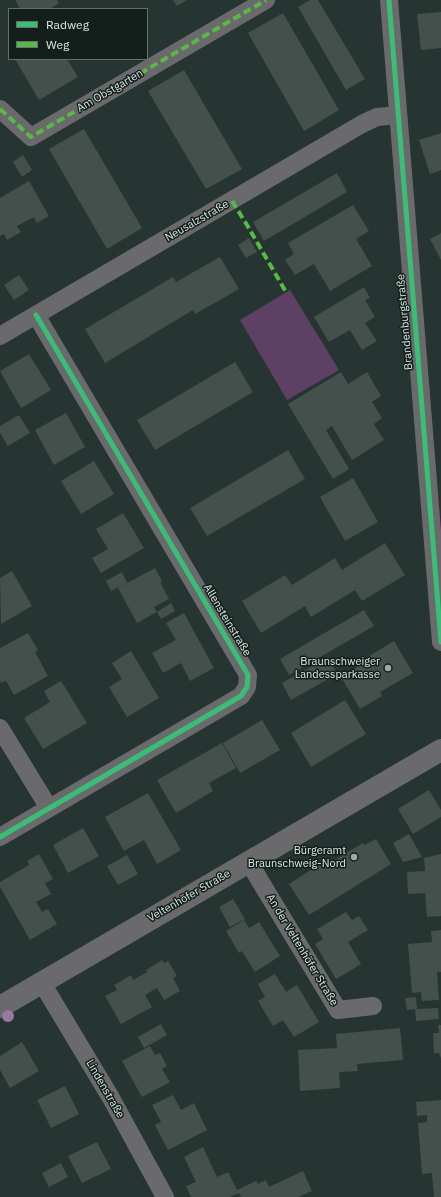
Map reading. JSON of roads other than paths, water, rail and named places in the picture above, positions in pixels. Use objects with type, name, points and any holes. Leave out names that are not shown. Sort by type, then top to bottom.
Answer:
[{"type":"street","name":"Am Obstgarten","points":[[0,109],[31,137],[266,0]]},
{"type":"street","name":"Brandenburgstraße","points":[[389,0],[441,642]]},
{"type":"street","name":"Neusalzstraße","points":[[0,336],[362,124],[377,117],[398,115]]},
{"type":"street","name":"Allensteinstraße","points":[[0,837],[241,696],[247,686],[248,675],[36,315]]},
{"type":"street","points":[[0,728],[49,808]]},
{"type":"street","name":"Veltenhöfer Straße","points":[[0,1007],[248,861],[441,750]]},
{"type":"street","name":"An der Veltenhöfer Straße","points":[[248,861],[338,1010],[373,1006]]},
{"type":"street","name":"Lindenstraße","points":[[42,983],[111,1098],[165,1197]]},
{"type":"place","name":"Braunschweiger Landessparkasse","points":[[388,668]]},
{"type":"place","name":"Bürgeramt Braunschweig-Nord","points":[[354,857]]}]
